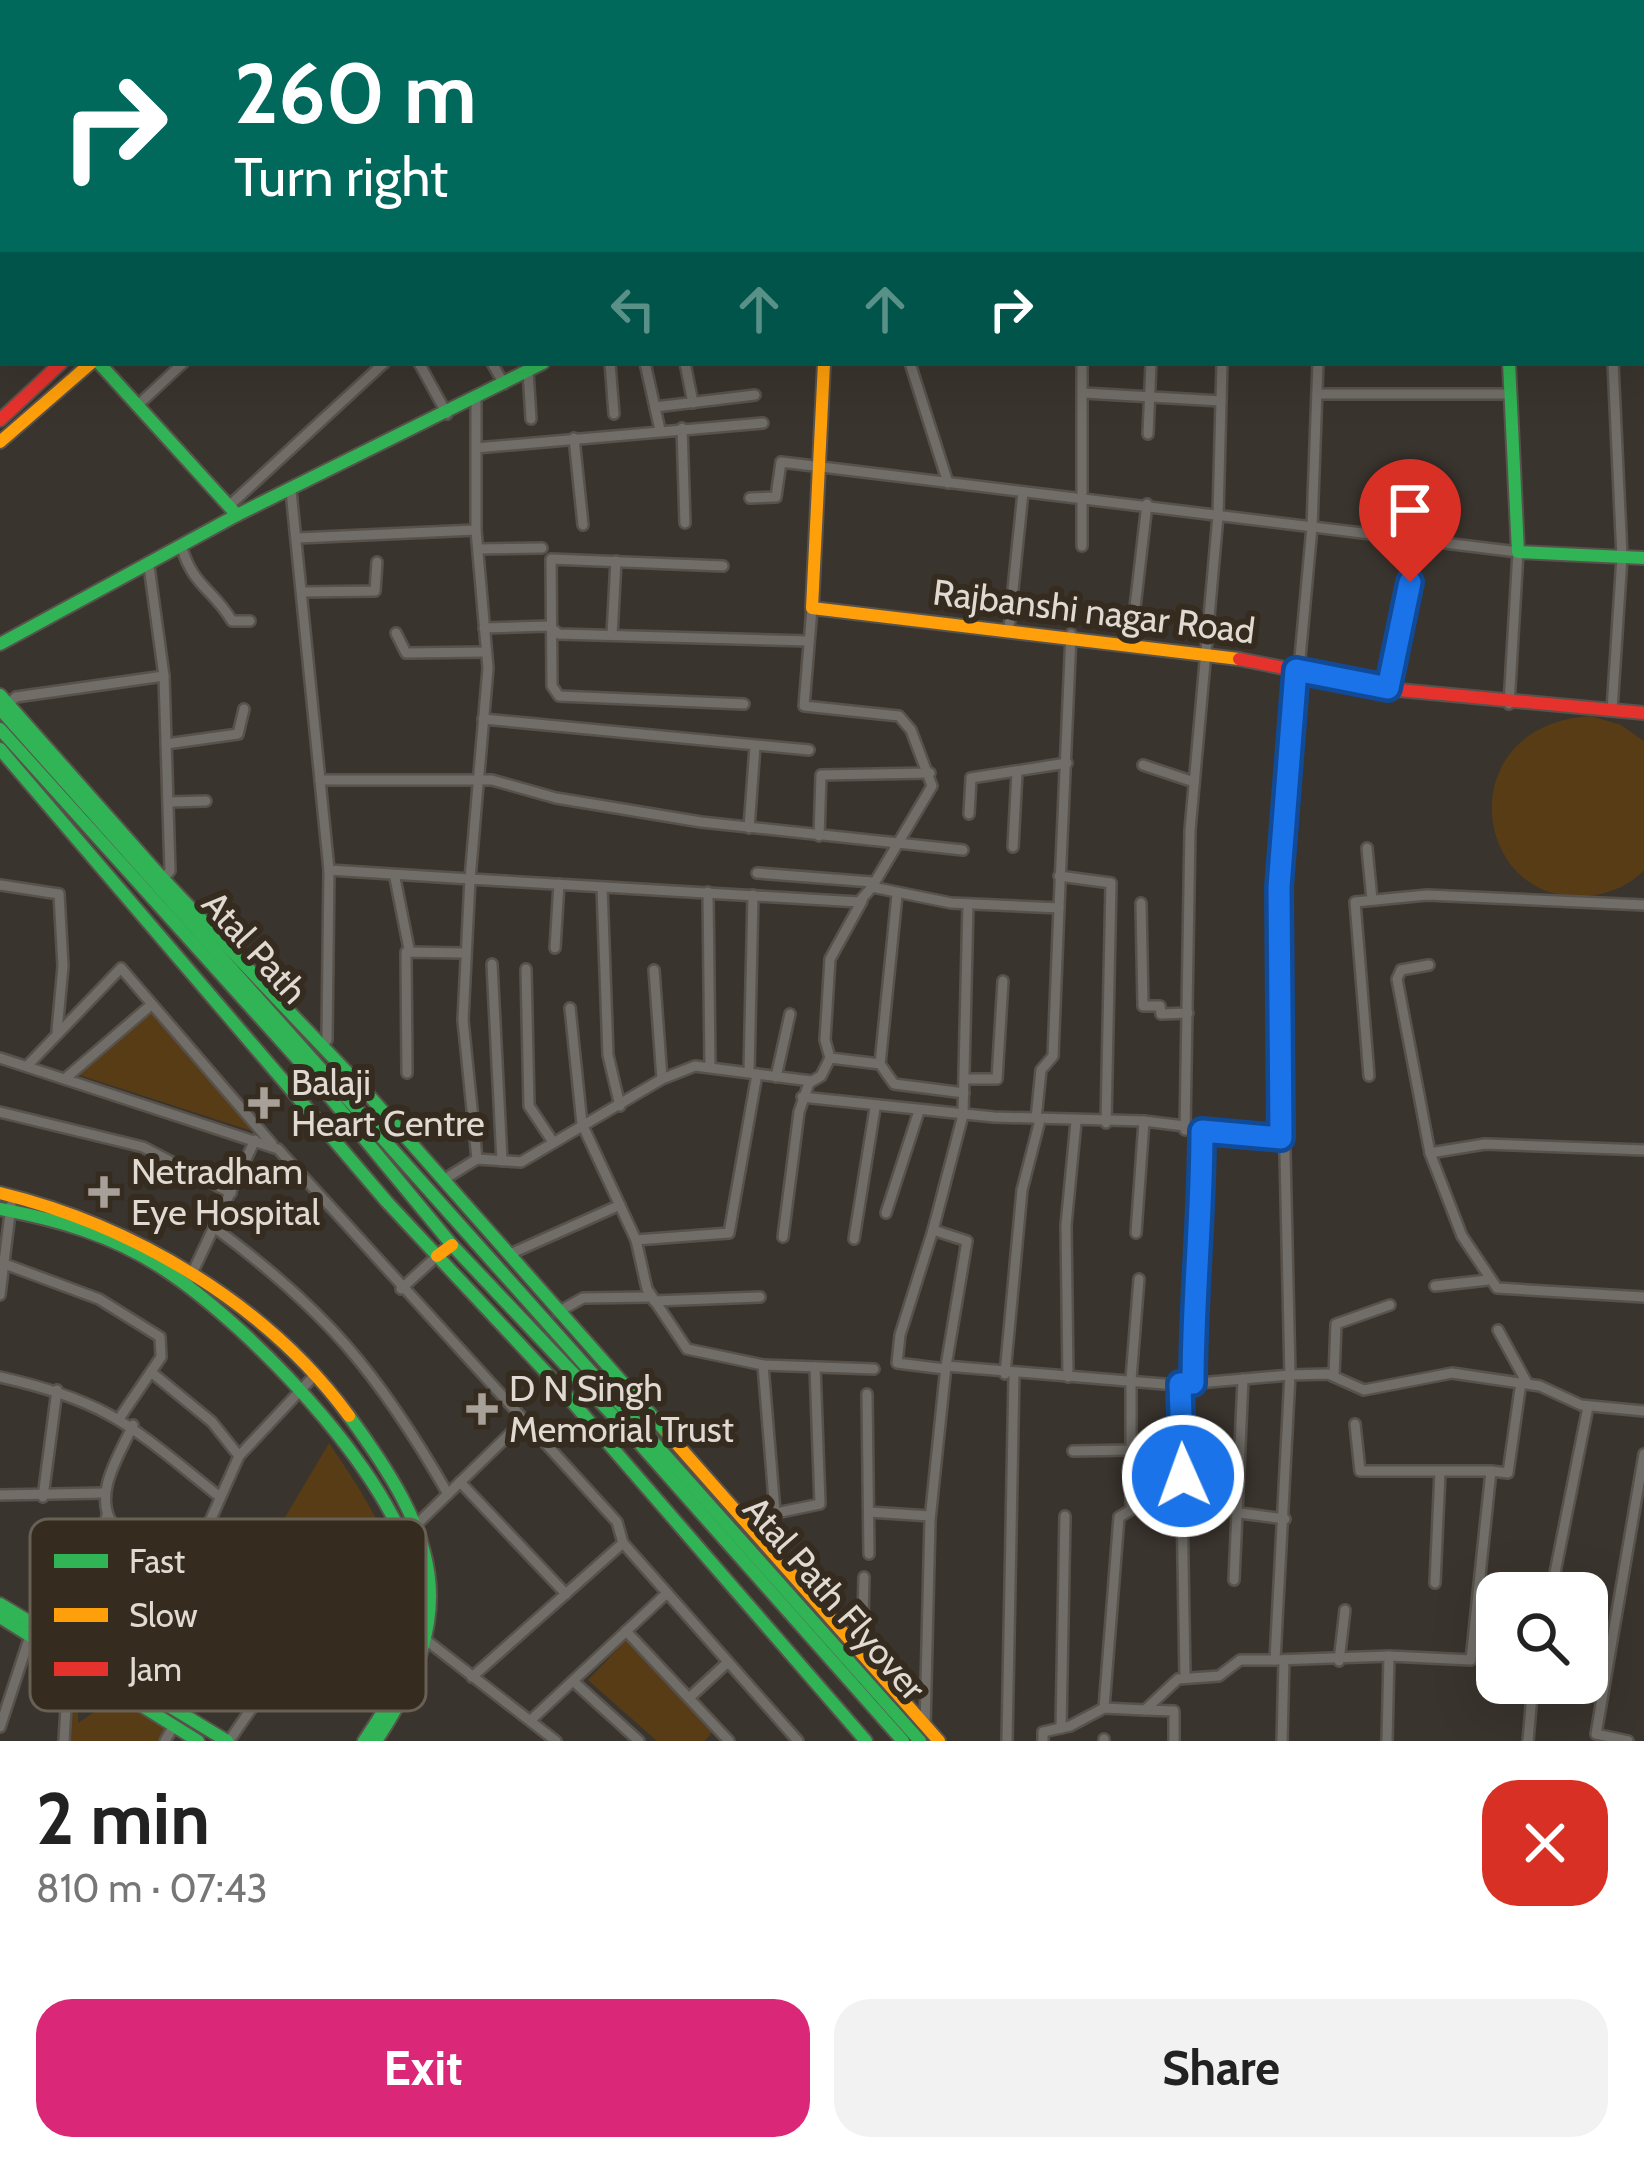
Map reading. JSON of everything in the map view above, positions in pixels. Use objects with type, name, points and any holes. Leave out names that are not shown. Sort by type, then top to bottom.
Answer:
[{"type":"main road","points":[[0,420],[58,366]]},
{"type":"main road","points":[[0,442],[91,366]]},
{"type":"main road","points":[[98,366],[233,510]]},
{"type":"main road","points":[[0,644],[182,548],[233,510],[291,491],[536,366]]},
{"type":"main road","points":[[812,608],[815,469],[824,366]]},
{"type":"main road","points":[[1509,366],[1519,552],[1644,558]]},
{"type":"main road","name":"Rajbanshi nagar Road","points":[[812,608],[1206,652],[1388,688],[1509,704],[1644,712]]},
{"type":"main road","points":[[3,703],[443,1180],[470,1223],[510,1253],[939,1741]]},
{"type":"main road","name":"Atal Path","points":[[3,703],[470,1223]]},
{"type":"main road","name":"Atal Path","points":[[0,729],[310,1073],[452,1245]]},
{"type":"main road","points":[[0,749],[437,1256],[556,1383],[866,1741]]},
{"type":"main road","points":[[7,1194],[98,1217],[194,1271],[313,1377],[352,1420],[412,1519]]},
{"type":"main road","points":[[5,1209],[92,1233],[187,1285],[301,1389],[392,1519]]},
{"type":"main road","name":"Atal Path Flyover","points":[[470,1223],[920,1741]]},
{"type":"main road","points":[[437,1256],[452,1245]]},
{"type":"main road","name":"Atal Path Flyover","points":[[452,1245],[640,1444],[903,1741]]},
{"type":"main road","points":[[426,1566],[430,1582],[426,1610]]},
{"type":"main road","points":[[0,1604],[30,1624]]},
{"type":"main road","points":[[0,1617],[30,1636]]},
{"type":"main road","points":[[151,1711],[198,1741]]},
{"type":"main road","points":[[175,1711],[228,1741]]},
{"type":"main road","points":[[364,1741],[383,1711]]},
{"type":"main road","points":[[376,1741],[396,1711]]},
{"type":"street","points":[[138,405],[180,366]]},
{"type":"street","points":[[233,510],[381,366]]},
{"type":"street","points":[[421,366],[447,414]]},
{"type":"street","points":[[494,366],[504,384]]},
{"type":"street","points":[[610,366],[614,414]]},
{"type":"street","points":[[646,366],[660,430]]},
{"type":"street","points":[[686,366],[693,403]]},
{"type":"street","points":[[911,366],[948,483]]},
{"type":"street","points":[[1082,366],[1086,498],[1082,546]]},
{"type":"street","points":[[1148,434],[1151,366]]},
{"type":"street","points":[[1187,1124],[1194,782],[1218,516],[1222,366]]},
{"type":"street","points":[[1282,1741],[1279,1660],[1290,1376],[1281,1138],[1279,887],[1312,527],[1318,366]]},
{"type":"street","points":[[1612,710],[1622,557],[1613,366]]},
{"type":"street","points":[[528,370],[531,419]]},
{"type":"street","points":[[1084,393],[1221,401]]},
{"type":"street","points":[[1317,394],[1510,394]]},
{"type":"street","points":[[655,407],[755,395]]},
{"type":"street","points":[[476,398],[476,530],[486,652],[463,953],[466,1080],[477,1159]]},
{"type":"street","points":[[476,448],[763,423]]},
{"type":"street","points":[[682,428],[685,523]]},
{"type":"street","points":[[574,438],[583,525]]},
{"type":"street","points":[[750,498],[776,497],[777,464],[1147,504],[1519,552],[1509,704]]},
{"type":"street","points":[[291,491],[328,870],[327,1040],[321,1046]]},
{"type":"street","points":[[1009,628],[1023,492]]},
{"type":"street","points":[[1132,642],[1147,504]]},
{"type":"street","points":[[298,538],[476,530]]},
{"type":"street","points":[[1388,688],[1415,539]]},
{"type":"street","points":[[182,548],[195,583],[219,597],[232,621],[250,621]]},
{"type":"street","points":[[478,549],[542,548]]},
{"type":"street","points":[[723,566],[551,559],[552,686],[559,696],[744,704]]},
{"type":"street","points":[[612,635],[616,561]]},
{"type":"street","points":[[303,592],[375,591],[377,562]]},
{"type":"street","points":[[149,566],[164,676],[170,871],[164,879]]},
{"type":"street","points":[[812,608],[804,706],[899,716],[930,772],[932,786],[830,959],[825,1040],[830,1058]]},
{"type":"street","points":[[484,628],[548,626],[559,634],[809,641]]},
{"type":"street","points":[[396,633],[406,653],[486,652]]},
{"type":"street","points":[[1007,1741],[1006,1590],[1016,1477],[1010,1374],[1022,1190],[1038,1115],[1041,1070],[1053,1056],[1071,634]]},
{"type":"street","points":[[3,703],[16,697],[164,676]]},
{"type":"street","points":[[166,744],[238,734],[244,709]]},
{"type":"street","points":[[483,719],[809,751]]},
{"type":"street","points":[[749,828],[755,746]]},
{"type":"street","points":[[969,814],[971,778],[1066,763]]},
{"type":"street","points":[[1143,765],[1194,782]]},
{"type":"street","points":[[819,836],[818,783],[824,773],[930,772]]},
{"type":"street","points":[[1012,848],[1017,773]]},
{"type":"street","points":[[320,780],[478,781],[749,828],[963,850]]},
{"type":"street","points":[[168,802],[206,801]]},
{"type":"street","points":[[1367,848],[1372,900]]},
{"type":"street","points":[[328,870],[395,878],[862,901]]},
{"type":"street","points":[[757,873],[872,884],[897,895],[968,904],[1059,908]]},
{"type":"street","points":[[1060,876],[1111,883],[1107,1119]]},
{"type":"street","points":[[395,878],[409,950],[407,1073]]},
{"type":"street","points":[[555,948],[559,884]]},
{"type":"street","points":[[0,885],[59,894],[63,966],[57,1031]]},
{"type":"street","points":[[602,886],[608,1055],[620,1106]]},
{"type":"street","points":[[708,892],[710,1066]]},
{"type":"street","points":[[636,1240],[729,1233],[754,1078],[753,895]]},
{"type":"street","points":[[897,895],[880,1064],[894,1084],[964,1104],[1076,1122],[1187,1124],[1202,1131],[1281,1138]]},
{"type":"street","points":[[1370,1076],[1354,906],[1427,895],[1644,905]]},
{"type":"street","points":[[1141,902],[1143,1006],[1160,1006],[1161,1014],[1189,1013]]},
{"type":"street","points":[[968,904],[964,1104],[896,1363],[945,1371],[1187,1384],[1334,1376],[1359,1390],[1453,1373],[1524,1382],[1588,1406],[1644,1411]]},
{"type":"street","points":[[409,950],[463,953]]},
{"type":"street","points":[[492,964],[502,1161]]},
{"type":"street","points":[[1430,965],[1401,970],[1396,980],[1430,1153],[1462,1236],[1488,1280],[1497,1288],[1644,1297]]},
{"type":"street","points":[[28,1066],[121,968],[401,1289],[617,1522],[623,1543],[794,1736],[780,1741]]},
{"type":"street","points":[[526,969],[529,1106],[553,1142]]},
{"type":"street","points":[[654,970],[662,1079]]},
{"type":"street","points":[[964,1079],[997,1079],[1003,981]]},
{"type":"street","points":[[67,1077],[152,1005]]},
{"type":"street","points":[[570,1008],[582,1124],[636,1240],[653,1299],[688,1349],[763,1365],[874,1369]]},
{"type":"street","points":[[776,1077],[790,1014]]},
{"type":"street","points":[[0,1058],[276,1148]]},
{"type":"street","points":[[830,1058],[880,1064]]},
{"type":"street","points":[[783,1237],[807,1088],[830,1058]]},
{"type":"street","points":[[443,1180],[477,1159],[521,1162],[662,1079],[710,1066],[754,1078],[776,1077],[875,1108],[919,1112],[964,1104]]},
{"type":"street","points":[[854,1239],[875,1108]]},
{"type":"street","points":[[0,1112],[143,1147],[231,1193]]},
{"type":"street","points":[[886,1213],[919,1112]]},
{"type":"street","points":[[1136,1234],[1144,1121]]},
{"type":"street","points":[[1068,1377],[1066,1225],[1076,1122]]},
{"type":"street","points":[[1185,1678],[1187,1384],[1203,1234],[1202,1131]]},
{"type":"street","points":[[187,1285],[256,1139]]},
{"type":"street","points":[[1430,1153],[1485,1144],[1644,1150]]},
{"type":"street","points":[[0,1295],[7,1194]]},
{"type":"street","points":[[510,1253],[620,1204]]},
{"type":"street","points":[[215,1228],[307,1302],[359,1354],[448,1494]]},
{"type":"street","points":[[925,1726],[930,1516],[945,1371],[967,1241],[933,1230]]},
{"type":"street","points":[[401,1289],[437,1256]]},
{"type":"street","points":[[2,1264],[99,1299],[149,1329],[165,1350],[121,1416]]},
{"type":"street","points":[[1104,1708],[1119,1517],[1131,1510],[1131,1378],[1139,1279]]},
{"type":"street","points":[[1435,1286],[1488,1280]]},
{"type":"street","points":[[558,1312],[583,1298],[760,1297]]},
{"type":"street","points":[[1334,1376],[1336,1324],[1390,1305]]},
{"type":"street","points":[[1355,1424],[1360,1471],[1508,1473],[1524,1382],[1498,1330]]},
{"type":"street","points":[[763,1365],[775,1512]]},
{"type":"street","points":[[740,1520],[821,1502],[815,1367]]},
{"type":"street","points":[[151,1372],[212,1421],[239,1456]]},
{"type":"street","points":[[0,1377],[57,1390],[121,1416],[220,1497]]},
{"type":"street","points":[[210,1519],[239,1456],[313,1377]]},
{"type":"street","points":[[1234,1580],[1243,1379]]},
{"type":"street","points":[[43,1497],[57,1390]]},
{"type":"street","points":[[867,1394],[869,1553]]},
{"type":"street","points":[[1555,1572],[1588,1406]]},
{"type":"street","points":[[422,1519],[523,1421]]},
{"type":"street","points":[[106,1519],[105,1493],[133,1425]]},
{"type":"street","points":[[1073,1451],[1131,1450]]},
{"type":"street","points":[[1628,1741],[1596,1735],[1644,1454]]},
{"type":"street","points":[[1145,1710],[1178,1678],[1219,1676],[1240,1660],[1389,1655],[1471,1660],[1491,1471]]},
{"type":"street","points":[[1435,1583],[1440,1472]]},
{"type":"street","points":[[460,1482],[566,1594]]},
{"type":"street","points":[[0,1495],[105,1493]]},
{"type":"street","points":[[869,1512],[930,1516]]},
{"type":"street","points":[[1240,1513],[1285,1519]]},
{"type":"street","points":[[107,1515],[111,1519]]},
{"type":"street","points":[[1060,1728],[1065,1516]]},
{"type":"street","points":[[472,1677],[623,1543]]},
{"type":"street","points":[[862,1657],[864,1577]]},
{"type":"street","points":[[532,1718],[667,1593]]},
{"type":"street","points":[[1339,1660],[1345,1610]]},
{"type":"street","points":[[626,1631],[729,1741]]},
{"type":"street","points":[[0,1727],[30,1636]]},
{"type":"street","points":[[426,1640],[556,1741]]},
{"type":"street","points":[[1387,1741],[1389,1655]]},
{"type":"street","points":[[689,1698],[728,1661]]},
{"type":"street","points":[[573,1681],[639,1741]]},
{"type":"street","points":[[1528,1741],[1531,1704]]},
{"type":"street","points":[[1043,1741],[1043,1732],[1104,1708],[1174,1712],[1174,1741]]},
{"type":"street","points":[[64,1741],[67,1711]]},
{"type":"street","points":[[228,1741],[249,1711]]},
{"type":"street","points":[[165,1741],[173,1727]]},
{"type":"shaded area","points":[[1591,716],[1621,725],[1644,741],[1644,870],[1602,894],[1554,893],[1522,877],[1501,849],[1492,816],[1496,781],[1513,750],[1544,727]]},
{"type":"shaded area","points":[[151,1010],[255,1132],[76,1074]]},
{"type":"shaded area","points":[[329,1443],[376,1519],[284,1519]]},
{"type":"shaded area","points":[[628,1638],[712,1732],[705,1741],[657,1741],[588,1680]]},
{"type":"shaded area","points":[[67,1711],[78,1711],[78,1723],[96,1711],[140,1711],[171,1728],[163,1741],[66,1741],[71,1734]]},
{"type":"traffic: fast","points":[[102,366],[237,515]]},
{"type":"traffic: fast","points":[[0,644],[237,515],[537,366]]},
{"type":"traffic: fast","points":[[1509,366],[1518,552],[1644,558]]},
{"type":"traffic: fast","points":[[0,695],[163,879],[365,1091],[668,1434]]},
{"type":"traffic: fast","points":[[0,709],[920,1741]]},
{"type":"traffic: fast","points":[[0,729],[310,1073],[452,1245],[640,1444],[903,1741]]},
{"type":"traffic: fast","points":[[0,749],[387,1202],[556,1383],[866,1741]]},
{"type":"traffic: fast","points":[[0,1209],[84,1230],[124,1246],[198,1294],[282,1371],[324,1418],[394,1519]]},
{"type":"traffic: fast","points":[[349,1416],[411,1519]]},
{"type":"traffic: fast","points":[[426,1566],[426,1627]]},
{"type":"traffic: fast","points":[[0,1604],[30,1622]]},
{"type":"traffic: fast","points":[[0,1617],[30,1636]]},
{"type":"traffic: fast","points":[[150,1711],[198,1741]]},
{"type":"traffic: fast","points":[[177,1711],[227,1741]]},
{"type":"traffic: fast","points":[[364,1741],[383,1711]]},
{"type":"traffic: fast","points":[[376,1741],[394,1711]]},
{"type":"traffic: slow","points":[[0,442],[88,366]]},
{"type":"traffic: slow","points":[[824,366],[812,608],[1239,659]]},
{"type":"traffic: slow","points":[[0,1193],[99,1226],[193,1274],[278,1338],[349,1416]]},
{"type":"traffic: slow","points":[[437,1256],[452,1245]]},
{"type":"traffic: slow","points":[[668,1434],[939,1741]]},
{"type":"traffic: jam","points":[[0,420],[58,366]]},
{"type":"traffic: jam","points":[[1239,659],[1388,689],[1644,713]]},
{"type":"place","name":"Balaji Heart Centre","points":[[264,1103]]},
{"type":"place","name":"Netradham Eye Hospital","points":[[104,1192]]},
{"type":"place","name":"D N Singh Memorial Trust","points":[[482,1409]]},
{"type":"route","points":[[1183,1476],[1180,1384],[1193,1383],[1194,1305],[1203,1234],[1202,1131],[1281,1138],[1279,887],[1296,670],[1388,688],[1410,582]]}]
